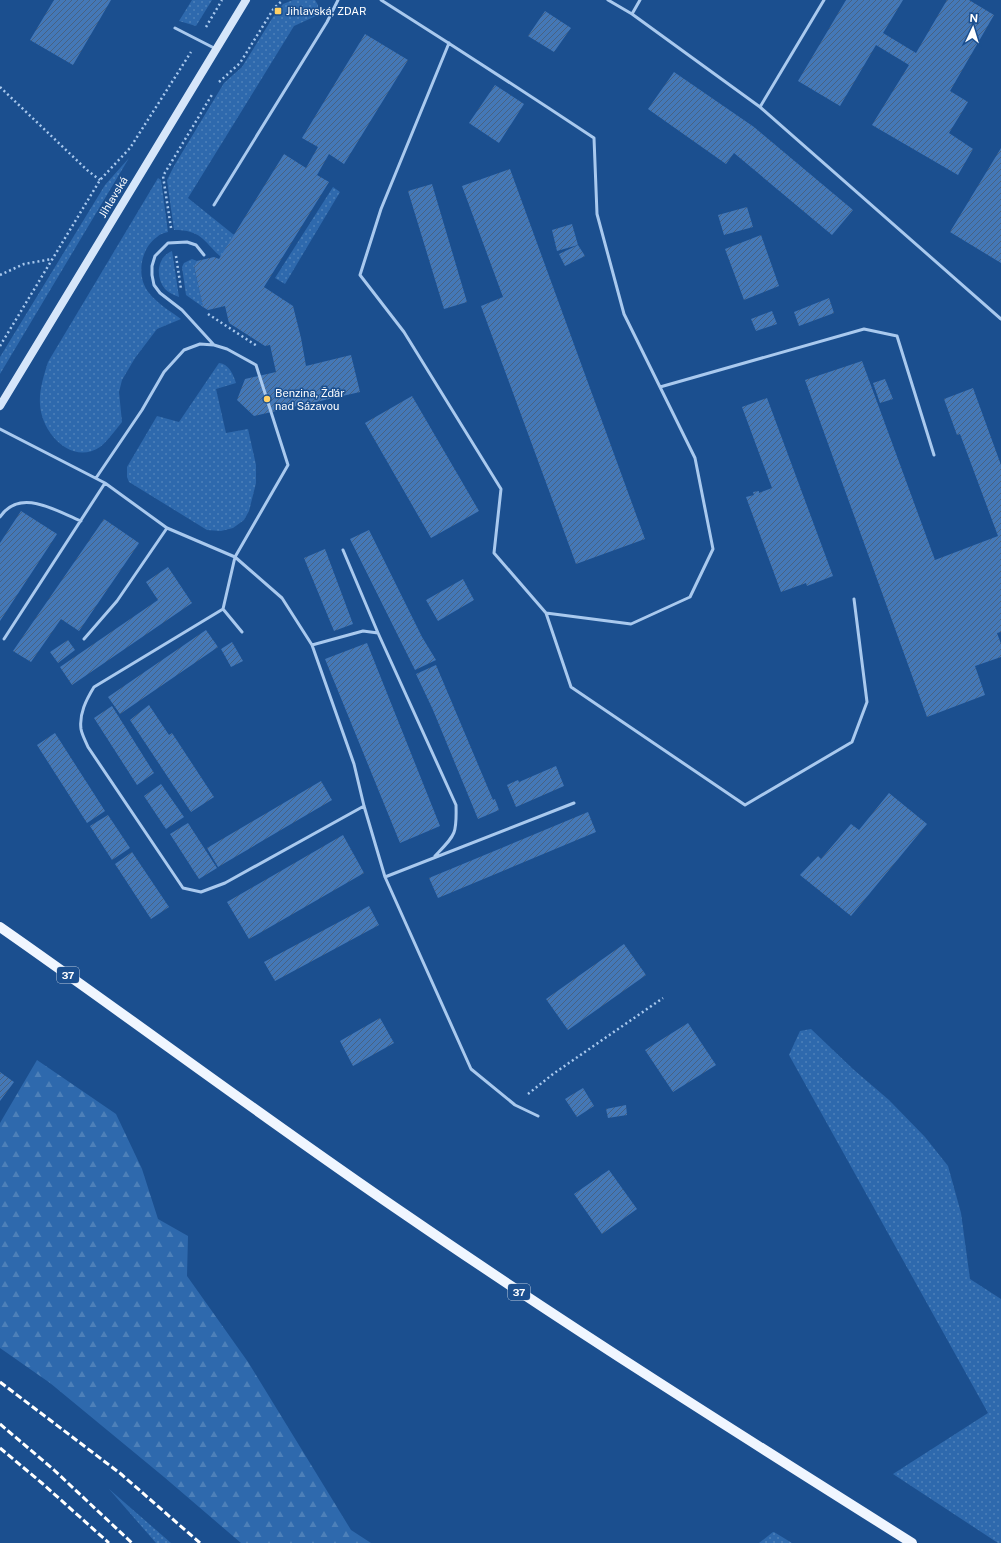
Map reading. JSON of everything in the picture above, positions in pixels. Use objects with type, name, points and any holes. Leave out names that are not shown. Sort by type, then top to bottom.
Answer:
[{"type":"main road","name":"Jihlavská","points":[[0,406],[246,0]]},
{"type":"main road","name":"37","points":[[0,927],[402,1213],[492,1274],[643,1373],[912,1543]]},
{"type":"lane","points":[[214,205],[327,22],[338,0]]},
{"type":"lane","points":[[381,0],[594,138],[597,214],[624,314],[695,458],[713,549],[690,597],[631,624],[546,613]]},
{"type":"lane","points":[[608,0],[632,14],[760,107],[1001,319]]},
{"type":"lane","points":[[632,14],[640,0]]},
{"type":"lane","points":[[760,107],[824,0]]},
{"type":"lane","points":[[175,28],[216,49]]},
{"type":"lane","points":[[449,43],[381,209],[360,275],[404,332],[500,489],[494,553],[546,613],[571,687],[745,805],[852,742],[866,702],[854,599]]},
{"type":"lane","points":[[204,254],[196,245],[187,242],[168,243],[155,256],[152,266],[152,275],[154,285],[160,293],[182,310],[214,345]]},
{"type":"lane","points":[[660,387],[864,329],[897,336],[934,455]]},
{"type":"lane","points":[[96,478],[142,410],[164,372],[184,350],[200,344],[214,345],[227,349],[256,365],[288,465],[235,557],[223,609],[94,687],[85,701],[81,730],[88,747],[183,888],[201,892],[225,883],[364,806]]},
{"type":"lane","points":[[0,429],[105,483],[167,528],[235,557],[282,598],[312,645],[354,764],[364,806],[385,877],[471,1069],[515,1105],[538,1116]]},
{"type":"lane","points":[[4,639],[105,483]]},
{"type":"lane","points":[[0,517],[4,510],[18,502],[34,502],[81,520]]},
{"type":"lane","points":[[84,639],[117,601],[167,528]]},
{"type":"lane","points":[[343,550],[378,633],[456,805],[457,824],[453,838],[435,856]]},
{"type":"lane","points":[[223,609],[242,632]]},
{"type":"lane","points":[[312,645],[363,631],[378,633]]},
{"type":"lane","points":[[385,877],[435,856],[574,803]]},
{"type":"path","points":[[0,346],[100,180],[130,148],[222,0]]},
{"type":"path","points":[[217,86],[221,79],[240,63],[274,8],[283,0]]},
{"type":"path","points":[[0,87],[87,170],[100,180]]},
{"type":"path","points":[[182,297],[163,176],[213,92]]},
{"type":"path","points":[[0,275],[24,264],[52,259]]},
{"type":"path","points":[[207,313],[258,347]]},
{"type":"path","points":[[515,1105],[553,1074],[664,998]]},
{"type":"green space","points":[[192,0],[212,0],[196,26],[179,21]]},
{"type":"green space","points":[[293,0],[315,0],[318,5],[318,15],[294,26],[188,198],[234,235],[221,257],[206,241],[196,234],[174,230],[167,180],[224,83],[242,67],[273,17],[283,4]]},
{"type":"green space","points":[[129,158],[0,374],[0,357],[105,185]]},
{"type":"green space","points":[[158,178],[161,180],[168,232],[158,236],[151,242],[147,249],[142,264],[142,279],[149,293],[164,307],[181,319],[157,329],[135,358],[122,380],[119,392],[122,422],[103,445],[89,452],[79,452],[69,449],[52,435],[42,415],[40,404],[41,388],[48,362]]},
{"type":"green space","points":[[333,187],[340,192],[285,284],[275,278]]},
{"type":"green space","points":[[172,251],[179,297],[165,289],[159,273],[159,268],[163,258]]},
{"type":"green space","points":[[192,259],[197,261],[194,266],[203,307],[186,295],[182,267],[184,263]]},
{"type":"green space","points":[[219,363],[228,367],[236,383],[216,389],[226,433],[248,429],[256,465],[256,483],[249,511],[244,520],[233,528],[221,531],[207,530],[129,482],[127,477],[127,467],[157,416],[179,422]]},
{"type":"green space","points":[[811,1029],[854,1070],[889,1100],[925,1137],[948,1166],[961,1213],[970,1279],[1001,1299],[1001,1543],[998,1543],[893,1474],[988,1413],[789,1055],[800,1031]]},
{"type":"green space","points":[[37,1060],[116,1114],[142,1169],[158,1219],[188,1236],[187,1276],[248,1362],[351,1530],[371,1543],[241,1543],[50,1383],[0,1348],[0,1123]]},
{"type":"green space","points":[[109,1489],[171,1543],[156,1543]]},
{"type":"green space","points":[[774,1532],[792,1543],[759,1543]]},
{"type":"building","points":[[54,0],[111,0],[73,65],[30,40]]},
{"type":"building","points":[[846,0],[903,0],[883,33],[916,53],[947,0],[969,0],[994,15],[950,91],[968,102],[949,133],[973,149],[958,175],[872,125],[909,65],[876,45],[840,106],[798,81]]},
{"type":"building","points":[[545,11],[571,28],[554,52],[528,36]]},
{"type":"building","points":[[365,34],[408,60],[344,164],[329,154],[317,175],[329,182],[264,287],[293,306],[306,366],[351,355],[360,392],[254,416],[237,400],[245,379],[276,372],[270,345],[265,346],[229,323],[225,306],[208,310],[203,307],[194,266],[197,261],[214,257],[219,259],[284,154],[306,168],[318,147],[302,138]]},
{"type":"building","points":[[674,72],[754,127],[853,210],[832,235],[734,153],[726,164],[648,109]]},
{"type":"building","points":[[495,85],[524,104],[499,143],[469,123]]},
{"type":"building","points":[[1001,148],[1001,263],[950,232]]},
{"type":"building","points":[[510,169],[645,539],[576,564],[481,306],[503,297],[462,186]]},
{"type":"building","points":[[432,184],[467,302],[444,309],[408,191]]},
{"type":"building","points":[[747,207],[753,227],[724,235],[718,215]]},
{"type":"building","points":[[572,224],[578,245],[557,251],[552,230]]},
{"type":"building","points":[[761,235],[779,286],[744,300],[725,249]]},
{"type":"building","points":[[578,245],[585,256],[565,266],[559,254]]},
{"type":"building","points":[[829,298],[834,313],[799,326],[794,312]]},
{"type":"building","points":[[772,311],[777,324],[756,331],[751,319]]},
{"type":"building","points":[[862,361],[935,560],[998,536],[960,434],[957,435],[944,399],[973,388],[1001,465],[1001,632],[997,633],[1001,644],[1001,657],[975,666],[985,695],[927,717],[805,380]]},
{"type":"building","points":[[885,379],[893,399],[880,403],[873,383]]},
{"type":"building","points":[[412,396],[479,511],[431,538],[365,423]]},
{"type":"building","points":[[767,398],[833,576],[807,586],[806,583],[781,592],[746,497],[754,495],[753,492],[759,491],[759,493],[772,488],[742,407]]},
{"type":"building","points":[[21,511],[57,534],[0,621],[0,543]]},
{"type":"building","points":[[104,519],[139,543],[79,631],[61,619],[31,662],[13,651]]},
{"type":"building","points":[[369,530],[422,637],[436,660],[415,670],[350,539]]},
{"type":"building","points":[[325,549],[353,624],[334,631],[304,558]]},
{"type":"building","points":[[168,567],[192,603],[72,685],[60,667],[158,600],[146,582]]},
{"type":"building","points":[[463,579],[474,600],[438,621],[426,600]]},
{"type":"building","points":[[206,630],[218,647],[120,714],[108,697]]},
{"type":"building","points":[[68,640],[75,650],[58,663],[50,652]]},
{"type":"building","points":[[232,642],[243,661],[231,667],[221,649]]},
{"type":"building","points":[[367,643],[440,826],[400,843],[325,659]]},
{"type":"building","points":[[436,665],[493,800],[495,799],[499,810],[478,819],[433,710],[416,674]]},
{"type":"building","points":[[149,705],[169,735],[172,733],[214,797],[191,812],[130,720]]},
{"type":"building","points":[[112,706],[154,773],[137,785],[94,718]]},
{"type":"building","points":[[55,733],[105,811],[87,823],[37,745]]},
{"type":"building","points":[[556,766],[564,786],[516,807],[507,785],[518,780],[519,782]]},
{"type":"building","points":[[321,781],[332,800],[218,867],[207,848]]},
{"type":"building","points":[[161,784],[184,817],[166,829],[144,796]]},
{"type":"building","points":[[889,793],[927,824],[851,916],[800,875],[818,856],[821,859],[851,824],[859,830]]},
{"type":"building","points":[[588,812],[596,832],[438,898],[429,878]]},
{"type":"building","points":[[108,815],[130,848],[112,860],[90,826]]},
{"type":"building","points":[[188,823],[217,868],[199,879],[170,834]]},
{"type":"building","points":[[343,835],[364,873],[249,939],[227,902]]},
{"type":"building","points":[[132,852],[169,907],[151,919],[115,864]]},
{"type":"building","points":[[369,906],[379,925],[275,981],[264,962]]},
{"type":"building","points":[[624,944],[646,975],[568,1030],[546,999]]},
{"type":"building","points":[[380,1018],[394,1043],[353,1066],[340,1041]]},
{"type":"building","points":[[688,1023],[716,1065],[673,1092],[645,1050]]},
{"type":"building","points":[[0,1072],[14,1082],[0,1101]]},
{"type":"building","points":[[583,1088],[594,1106],[577,1117],[565,1099]]},
{"type":"building","points":[[626,1105],[627,1115],[608,1118],[606,1109]]},
{"type":"building","points":[[609,1170],[637,1209],[602,1234],[574,1194]]},
{"type":"railway","points":[[0,1382],[121,1474],[200,1543]]},
{"type":"railway","points":[[0,1424],[54,1470],[132,1543]]},
{"type":"railway","points":[[0,1448],[109,1543]]},
{"type":"place","name":"Jihlavská, ZDAR","points":[[278,11]]},
{"type":"place","name":"Benzina, Žďár nad Sázavou","points":[[267,399]]}]
